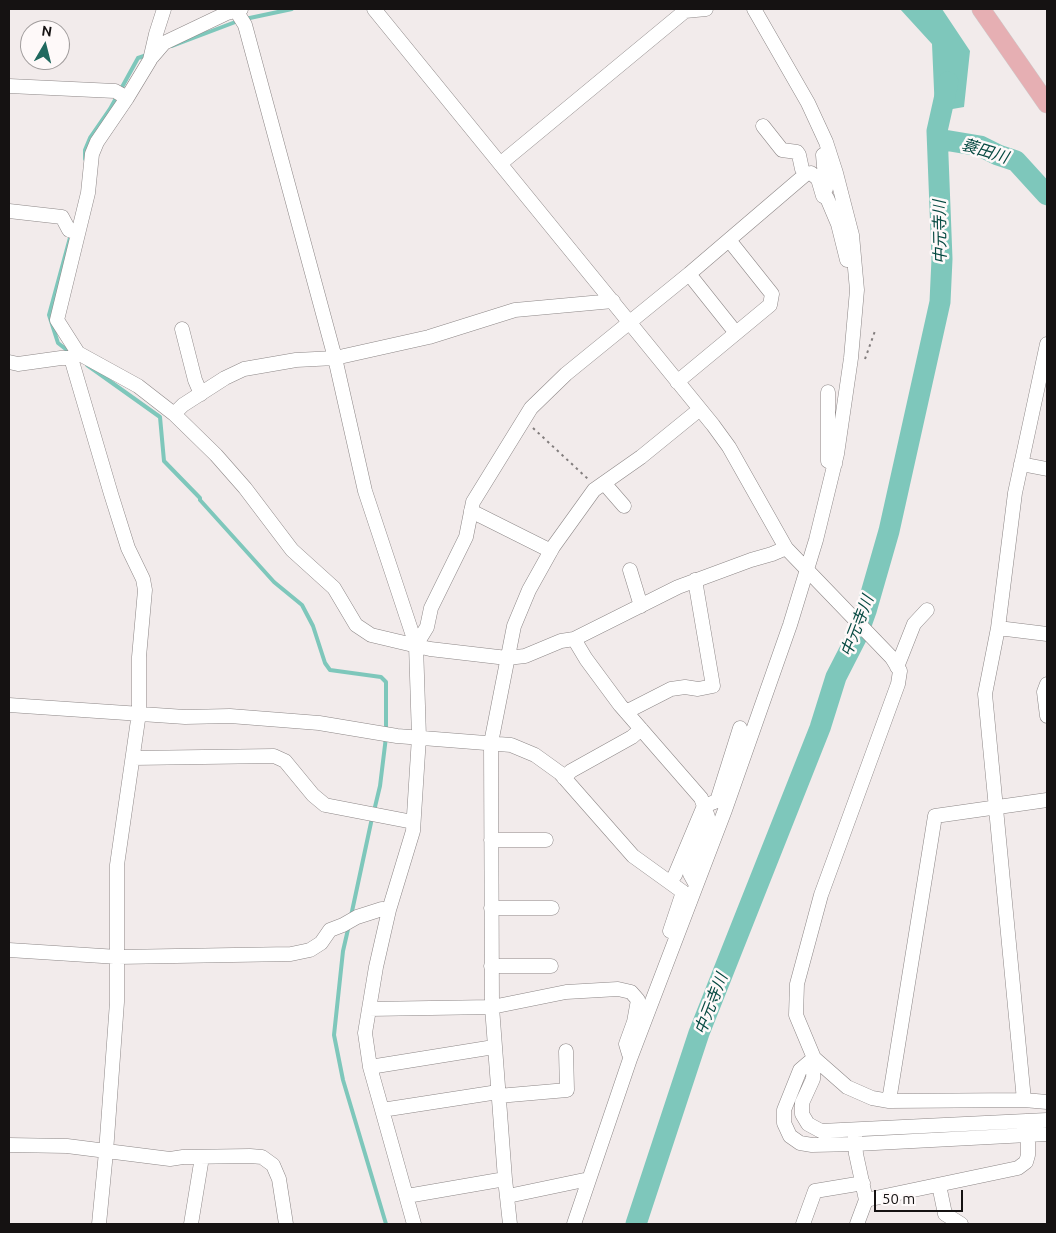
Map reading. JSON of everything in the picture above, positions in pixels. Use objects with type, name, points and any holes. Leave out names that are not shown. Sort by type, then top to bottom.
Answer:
[{"type":"main road","points":[[982,9],[1047,104]]},
{"type":"street","points":[[150,60],[164,9]]},
{"type":"street","points":[[99,1224],[114,1057],[118,957],[117,865],[139,713],[140,657],[145,590],[144,579],[128,548],[75,355],[57,320],[88,193],[92,154],[97,142],[150,60],[164,43],[237,9],[245,25],[335,358],[365,491],[416,645],[419,737],[413,831],[389,910],[376,967],[365,1032],[370,1067],[414,1224]]},
{"type":"street","points":[[374,9],[700,409],[729,447],[786,548],[900,671],[898,684],[821,895],[797,984],[796,1016],[814,1058],[847,1087],[872,1098],[889,1101],[1024,1100],[1047,1102]]},
{"type":"street","points":[[500,164],[685,10],[706,9]]},
{"type":"street","points":[[574,1224],[630,1059],[664,974],[810,572],[835,464],[853,337],[857,290],[852,235],[829,151],[808,102],[754,9]]},
{"type":"street","points":[[9,86],[115,91],[127,98]]},
{"type":"street","points":[[763,126],[782,150],[797,152],[802,169],[806,174]]},
{"type":"street","points":[[829,151],[823,155],[822,163],[827,198],[838,224],[848,262],[855,271]]},
{"type":"street","points":[[416,645],[427,627],[432,608],[466,537],[473,502],[531,408],[566,374],[630,324],[806,174],[811,173],[818,179],[823,196],[827,198]]},
{"type":"street","points":[[9,211],[62,217],[69,230],[78,233]]},
{"type":"street","points":[[678,382],[770,305],[772,294],[729,240]]},
{"type":"street","points":[[689,274],[736,333]]},
{"type":"street","points":[[174,414],[201,394],[244,369],[296,360],[335,358],[429,337],[515,310],[613,302]]},
{"type":"street","points":[[182,329],[195,380],[201,394]]},
{"type":"street","points":[[1024,1100],[984,694],[998,628],[1015,493],[1047,344]]},
{"type":"street","points":[[9,362],[18,364],[75,355],[138,386],[174,414],[216,455],[245,488],[292,550],[334,588],[356,626],[371,635],[430,649],[508,658],[525,656],[561,641],[574,639],[696,580],[786,548]]},
{"type":"street","points":[[828,392],[828,461],[835,464]]},
{"type":"street","points":[[510,1224],[492,1007],[491,743],[514,626],[529,590],[551,551],[579,510],[600,486],[642,457],[700,409]]},
{"type":"street","points":[[1021,464],[1047,469]]},
{"type":"street","points":[[600,486],[624,506]]},
{"type":"street","points":[[471,511],[551,551]]},
{"type":"street","points":[[630,570],[641,606]]},
{"type":"street","points":[[626,712],[671,689],[684,687],[698,689],[713,686],[696,580]]},
{"type":"street","points":[[894,663],[914,624],[927,610]]},
{"type":"street","points":[[998,628],[1047,634]]},
{"type":"street","points":[[574,639],[586,659],[626,712],[701,798],[708,817],[690,874],[696,886]]},
{"type":"street","points":[[1047,684],[1044,692],[1047,716]]},
{"type":"street","points":[[9,705],[185,717],[230,716],[319,723],[397,736],[511,745],[535,755],[564,778],[633,856],[683,892],[659,963],[664,974]]},
{"type":"street","points":[[670,882],[675,875],[704,806],[717,801],[740,728]]},
{"type":"street","points":[[564,778],[570,771],[632,737],[641,730]]},
{"type":"street","points":[[133,758],[274,756],[285,761],[313,795],[325,805],[414,822]]},
{"type":"street","points":[[889,1101],[935,816],[1047,800]]},
{"type":"street","points":[[491,840],[546,840]]},
{"type":"street","points":[[491,908],[552,908]]},
{"type":"street","points":[[9,950],[118,957],[291,954],[310,950],[321,944],[330,930],[343,925],[357,916],[382,909],[389,910]]},
{"type":"street","points":[[491,966],[551,966]]},
{"type":"street","points":[[369,1009],[492,1007],[566,992],[618,989],[631,992],[638,1000],[634,1022],[626,1044],[630,1059]]},
{"type":"street","points":[[370,1067],[494,1047]]},
{"type":"street","points":[[382,1110],[498,1094],[567,1090],[566,1051]]},
{"type":"street","points":[[814,1058],[813,1079],[802,1103],[802,1114],[808,1124],[821,1131],[1028,1128],[1047,1134]]},
{"type":"street","points":[[814,1058],[800,1070],[784,1110],[784,1123],[790,1136],[800,1143],[812,1145],[856,1144],[1028,1128],[1047,1120]]},
{"type":"street","points":[[866,1200],[1018,1168],[1026,1162],[1028,1155],[1028,1128]]},
{"type":"street","points":[[854,1130],[866,1200],[857,1224]]},
{"type":"street","points":[[9,1145],[67,1146],[170,1159],[202,1156],[262,1157],[273,1165],[279,1178],[286,1224]]},
{"type":"street","points":[[191,1224],[202,1156]]},
{"type":"street","points":[[407,1196],[505,1179]]},
{"type":"street","points":[[508,1196],[589,1179]]},
{"type":"street","points":[[803,1224],[816,1191],[863,1183]]},
{"type":"street","points":[[939,1185],[945,1214],[961,1224]]},
{"type":"path","points":[[524,420],[600,486]]},
{"type":"shaded area","points":[[900,9],[942,9],[970,51],[964,107],[935,112],[932,44]]},
{"type":"waterway","points":[[245,19],[292,9]]},
{"type":"waterway","points":[[172,46],[238,21]]},
{"type":"waterway","points":[[85,159],[85,150],[90,138],[110,109],[138,58],[147,55]]},
{"type":"waterway","name":"中元寺川","points":[[636,1224],[699,1033],[820,728],[836,677],[857,636],[889,531],[940,302],[942,259],[937,131],[948,82]]},
{"type":"waterway","name":"蓑田川","points":[[938,139],[980,146],[1016,161],[1047,195]]},
{"type":"waterway","points":[[71,234],[49,315],[58,343],[72,354]]},
{"type":"waterway","points":[[87,365],[160,417],[164,461],[200,498],[274,582],[302,605],[313,626],[325,663],[330,670],[381,677],[386,682],[386,737],[380,786],[374,811]]},
{"type":"waterway","points":[[351,916],[372,818]]},
{"type":"waterway","points":[[349,925],[343,951],[334,1035],[343,1080],[386,1224]]}]
